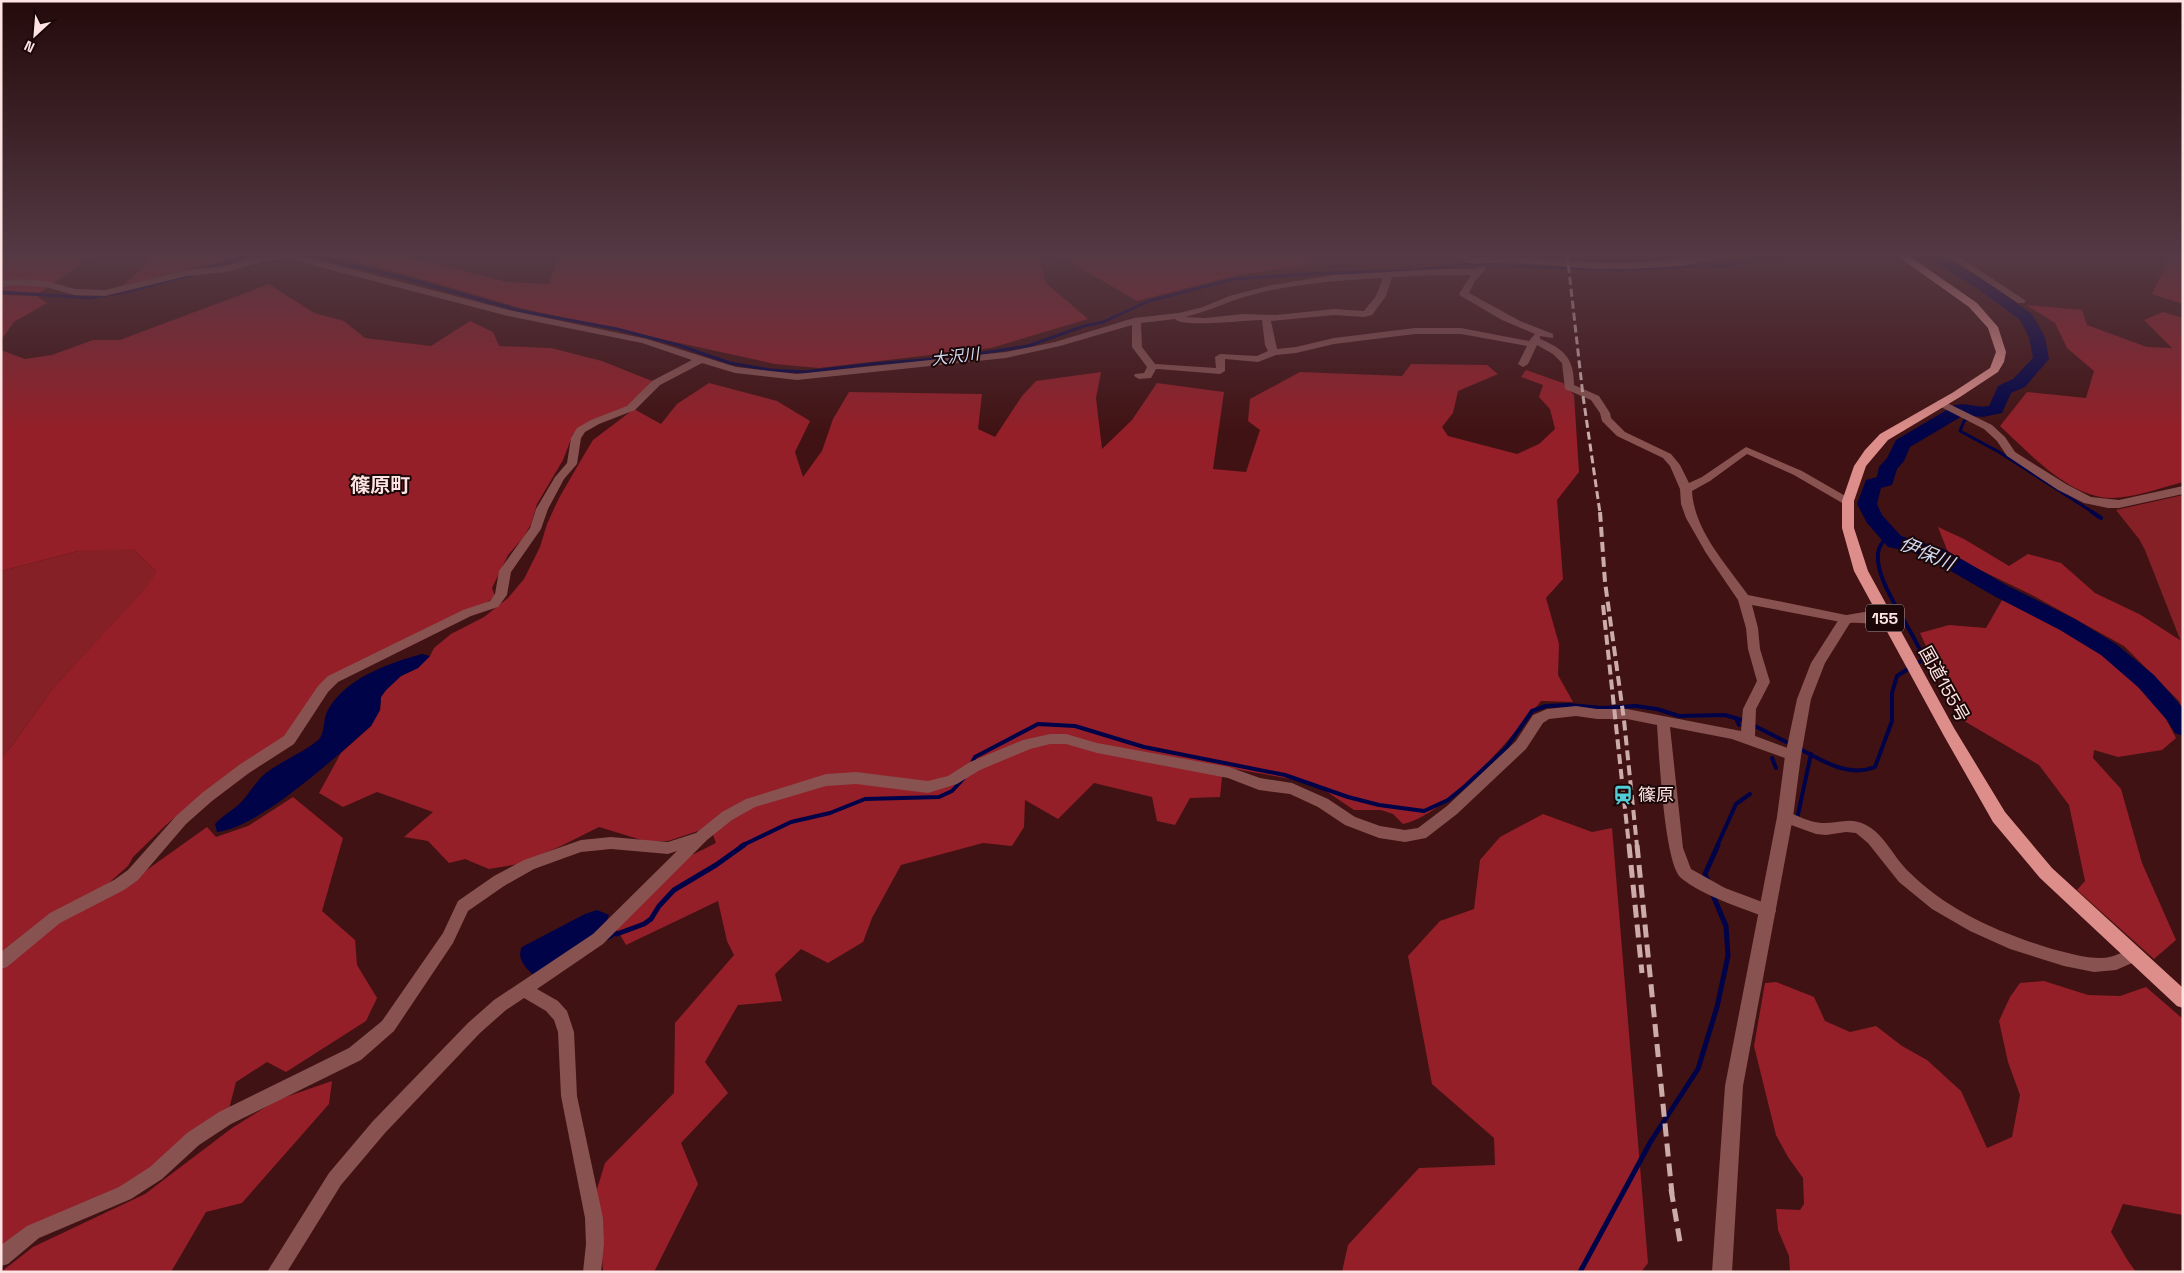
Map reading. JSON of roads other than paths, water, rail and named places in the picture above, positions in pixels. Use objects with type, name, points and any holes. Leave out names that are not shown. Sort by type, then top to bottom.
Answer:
[{"type":"highway","name":"国道155号","points":[[1980,312],[1993,327],[2000,343],[1999,362],[1994,370],[1946,405],[1884,437],[1869,453],[1860,466],[1848,501],[1848,528],[1855,552],[1861,571],[1886,620],[2000,817],[2013,835],[2046,873],[2183,1000]]},
{"type":"street","points":[[506,312],[644,341],[735,370],[760,374],[814,376],[1006,355],[1057,344],[1134,321],[1180,316],[1193,312]]},
{"type":"street","points":[[1152,318],[1167,317],[1174,320],[1205,321],[1322,312]]},
{"type":"street","points":[[1334,312],[1364,314],[1369,312]]},
{"type":"street","points":[[1494,312],[1534,339],[1555,350],[1568,364],[1569,387],[1595,398],[1605,413],[1606,419],[1621,434],[1667,456],[1675,465],[1686,489],[1687,504],[1692,518],[1710,550],[1744,599],[1752,628],[1754,649],[1764,682],[1755,695],[1745,721],[1748,739]]},
{"type":"street","points":[[1266,318],[1270,345],[1274,352]]},
{"type":"street","points":[[1134,321],[1137,324],[1137,347],[1152,367]]},
{"type":"street","points":[[1152,367],[1220,371],[1220,357],[1223,356],[1258,359],[1274,352],[1296,350],[1341,340],[1415,331],[1461,331],[1534,339],[1550,336]]},
{"type":"street","points":[[1523,364],[1534,339]]},
{"type":"street","points":[[1,962],[55,918],[119,885],[133,875],[181,820],[207,797],[289,740],[323,689],[333,679],[467,613],[494,604],[501,595],[505,572],[535,529],[542,509],[560,477],[572,464],[576,438],[582,430],[595,422],[631,408],[656,383],[699,360]]},
{"type":"street","points":[[1139,376],[1149,375],[1152,367]]},
{"type":"street","points":[[1946,405],[1988,427],[2001,439],[2011,454],[2062,487],[2088,500],[2119,504],[2183,490]]},
{"type":"street","points":[[1686,489],[1706,479],[1746,450],[1798,473],[1848,501]]},
{"type":"street","points":[[1744,599],[1846,619],[1886,620]]},
{"type":"street","points":[[1722,1272],[1734,1086],[1785,817],[1793,756],[1804,699],[1818,663],[1846,619]]},
{"type":"street","points":[[276,1272],[335,1180],[379,1128],[474,1028],[500,1005],[598,938],[702,836],[727,816],[751,803],[826,780],[856,778],[928,787],[952,780],[1006,752],[1050,739],[1066,739],[1097,748],[1229,773],[1259,784],[1292,789],[1323,803],[1350,821],[1379,832],[1405,836],[1421,834],[1452,810],[1521,745],[1538,719],[1548,714],[1576,711],[1597,714],[1610,712],[1734,734],[1793,756]]},
{"type":"street","points":[[1663,722],[1664,744],[1670,772],[1669,796],[1676,848],[1685,872],[1720,893],[1768,911]]},
{"type":"street","points":[[1785,817],[1818,829],[1825,830],[1845,824],[1861,830],[1876,843],[1903,876],[1915,886],[1970,923],[2016,945],[2088,964],[2115,964],[2133,955]]},
{"type":"street","points":[[1,1257],[33,1232],[125,1193],[156,1173],[193,1140],[225,1118],[355,1054],[388,1026],[448,938],[463,906],[499,881],[528,864],[581,846],[612,843],[668,848],[684,844],[702,836]]},
{"type":"street","points":[[523,989],[552,1006],[561,1016],[566,1032],[569,1096],[594,1218],[595,1244],[592,1272]]},
{"type":"waterway","name":"大沢川","points":[[529,312],[617,329],[678,345],[730,363],[770,370],[805,372],[871,364],[950,358],[1028,346],[1084,326],[1103,322],[1124,312]]},
{"type":"waterway","name":"伊保川","points":[[2020,312],[2026,317],[2037,337],[2041,359],[2019,383],[2004,390],[1996,409],[1987,412],[1961,409],[1902,444],[1895,461],[1888,467],[1885,481],[1873,484],[1867,504],[1874,518],[1895,542],[1909,544],[1937,554],[2001,591],[2088,636],[2128,664],[2174,713],[2183,727]]},
{"type":"waterway","points":[[1978,413],[1964,421],[1960,431],[1999,452],[2094,513]]},
{"type":"waterway","points":[[2092,512],[2101,518]]},
{"type":"waterway","points":[[1811,754],[1845,769],[1865,770],[1875,767],[1892,721],[1892,693],[1897,676],[1924,659],[1894,604],[1881,574],[1878,561],[1879,549],[1887,535]]},
{"type":"waterway","points":[[972,763],[975,757],[1038,724],[1075,726],[1144,747],[1285,775],[1348,797],[1379,805],[1424,811],[1448,800],[1464,787],[1506,748],[1532,711],[1546,706],[1569,705],[1602,708],[1636,706],[1657,709],[1679,716],[1725,715],[1736,718]]},
{"type":"waterway","points":[[1736,718],[1745,721]]},
{"type":"waterway","points":[[1736,718],[1739,725]]},
{"type":"waterway","points":[[1751,724],[1792,745]]},
{"type":"waterway","points":[[1798,748],[1811,754]]},
{"type":"waterway","points":[[1797,819],[1811,754]]},
{"type":"waterway","points":[[1772,758],[1776,768]]},
{"type":"waterway","points":[[741,846],[791,822],[830,813],[865,799],[939,797],[952,791],[964,778]]},
{"type":"waterway","points":[[1717,846],[1736,804],[1750,794]]},
{"type":"waterway","points":[[617,934],[644,924],[651,919],[659,906],[674,890],[716,865],[744,845]]},
{"type":"waterway","points":[[1708,881],[1705,874],[1718,845]]},
{"type":"waterway","points":[[1580,1272],[1651,1141],[1698,1069],[1717,1007],[1728,956],[1726,926],[1712,893]]},
{"type":"railway","points":[[1574,312],[1583,396],[1600,513]]},
{"type":"railway","points":[[1600,512],[1605,582],[1624,720],[1637,846]]},
{"type":"railway","points":[[1603,605],[1629,846]]},
{"type":"railway","points":[[1629,845],[1642,973]]},
{"type":"railway","points":[[1637,845],[1672,1194]]},
{"type":"railway","points":[[1671,1189],[1681,1248]]},
{"type":"place","name":"篠原","points":[[1623,795]]},
{"type":"district","name":"篠原町","points":[[380,485]]}]
